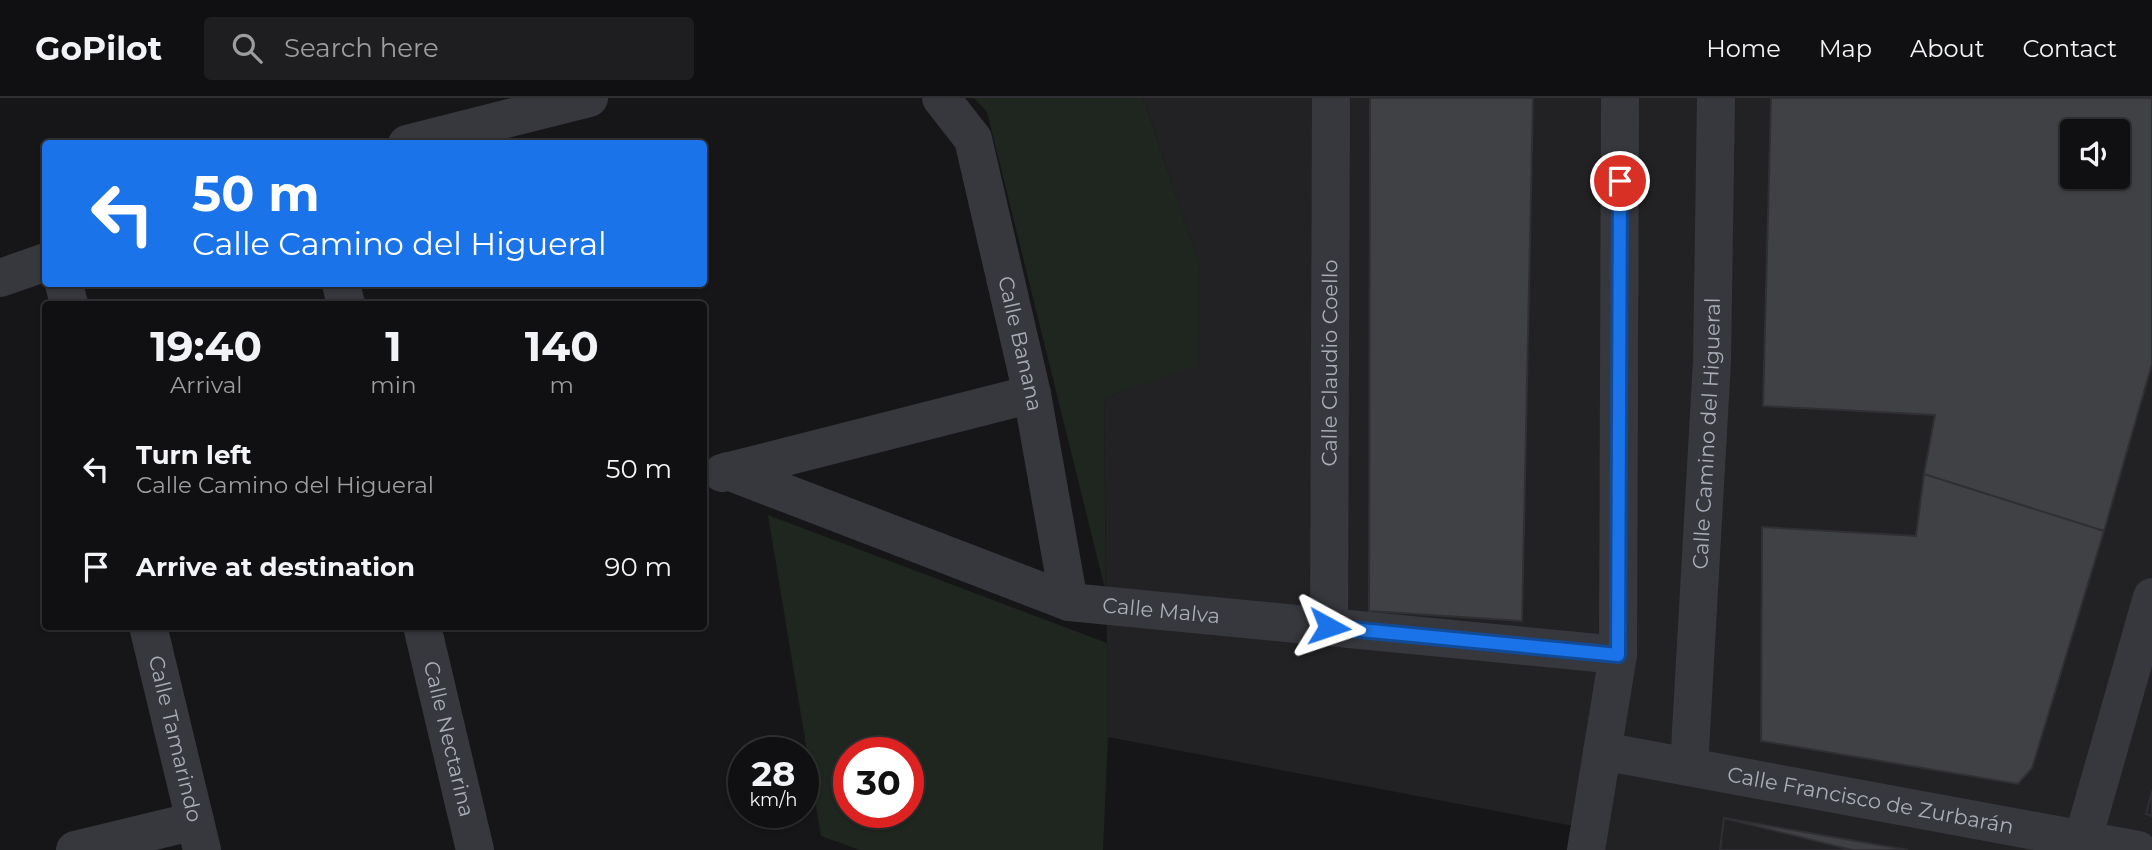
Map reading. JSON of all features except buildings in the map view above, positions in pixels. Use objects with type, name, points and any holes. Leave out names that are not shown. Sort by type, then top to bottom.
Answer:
[{"type":"street","points":[[423,140],[589,98]]},
{"type":"street","name":"Calle Banana","points":[[941,98],[973,139],[1032,394],[1069,602]]},
{"type":"street","name":"Calle Claudio Coello","points":[[1329,627],[1331,98]]},
{"type":"street","points":[[1586,850],[1618,655],[1620,98]]},
{"type":"street","name":"Calle Camino del Higueral","points":[[1689,767],[1713,361],[1716,98]]},
{"type":"street","points":[[0,278],[42,263]]},
{"type":"street","name":"Calle Malva","points":[[716,474],[1032,394]]},
{"type":"street","name":"Calle Malva","points":[[716,474],[1069,602],[1618,655]]},
{"type":"street","points":[[2084,844],[2152,597]]},
{"type":"street","name":"Calle Tamarindo","points":[[149,630],[199,836]]},
{"type":"street","name":"Calle Nectarina","points":[[423,630],[475,850]]},
{"type":"street","name":"Calle Francisco de Zurbarán","points":[[1602,751],[2084,844],[2138,850]]},
{"type":"street","points":[[75,850],[199,836]]},
{"type":"shaded area","points":[[974,98],[1143,98],[1199,263],[1198,365],[1104,398],[1106,593],[987,112]]},
{"type":"shaded area","points":[[1143,98],[2152,98],[2152,850],[1597,850],[1600,831],[1108,737],[1104,398],[1198,364],[1199,263]]},
{"type":"shaded area","points":[[768,515],[1107,643],[1108,737],[1103,850],[860,850],[821,836],[819,737],[805,737]]},
{"type":"route","points":[[1329,627],[1618,655],[1620,181]]}]
